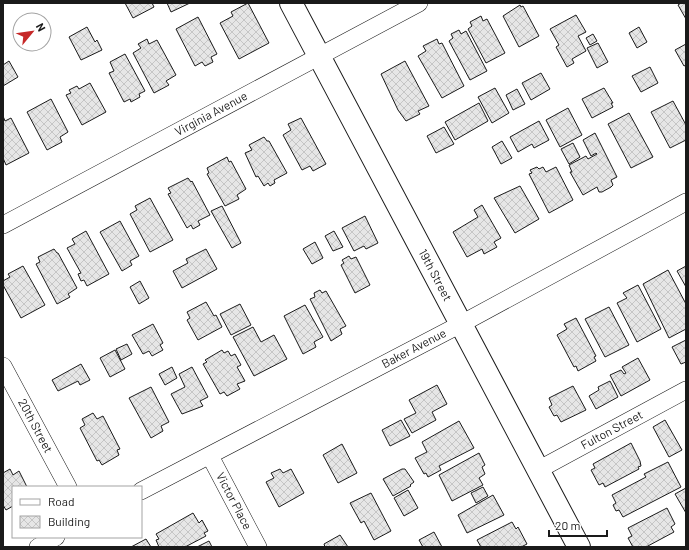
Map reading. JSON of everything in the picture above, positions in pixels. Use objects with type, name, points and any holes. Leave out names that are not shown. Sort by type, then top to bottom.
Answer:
[{"type":"street","name":"19th Street","points":[[291,3],[579,547]]},
{"type":"street","name":"Virginia Avenue","points":[[3,225],[419,3]]},
{"type":"street","name":"Baker Avenue","points":[[142,490],[461,324],[686,202]]},
{"type":"street","name":"20th Street","points":[[3,366],[67,486]]},
{"type":"street","name":"Fulton Street","points":[[538,470],[686,390]]},
{"type":"street","name":"Victor Place","points":[[210,456],[258,547]]},
{"type":"street","points":[[38,547],[54,538]]},
{"type":"building","points":[[125,3],[152,3],[154,7],[133,18]]},
{"type":"building","points":[[167,3],[190,3],[171,12]]},
{"type":"building","points":[[248,3],[269,43],[239,59],[220,23],[233,16],[231,12]]},
{"type":"building","points":[[681,3],[686,3],[686,19],[678,5]]},
{"type":"building","points":[[520,5],[521,7],[523,6],[539,36],[519,47],[503,16]]},
{"type":"building","points":[[576,15],[586,32],[578,36],[586,51],[572,59],[574,63],[567,67],[556,47],[559,45],[550,29]]},
{"type":"building","points":[[481,16],[483,21],[487,19],[505,53],[486,63],[468,29],[472,26],[470,22]]},
{"type":"building","points":[[198,17],[217,54],[211,57],[213,62],[205,66],[202,62],[195,66],[176,29]]},
{"type":"building","points":[[87,27],[95,42],[97,40],[102,50],[81,60],[69,37]]},
{"type":"building","points":[[639,27],[647,42],[637,48],[629,33]]},
{"type":"building","points":[[459,30],[461,34],[466,31],[487,71],[470,80],[449,41],[453,38],[451,34]]},
{"type":"building","points":[[593,34],[597,41],[590,45],[586,38]]},
{"type":"building","points":[[147,39],[149,44],[157,40],[176,75],[166,81],[169,85],[154,93],[133,53],[141,48],[138,44]]},
{"type":"building","points":[[437,39],[439,44],[442,43],[464,86],[442,98],[418,56],[426,51],[423,46]]},
{"type":"building","points":[[598,43],[608,62],[597,68],[587,48]]},
{"type":"building","points":[[686,44],[686,65],[684,66],[675,50]]},
{"type":"building","points":[[125,54],[145,91],[139,94],[140,97],[131,102],[130,99],[124,102],[109,73],[114,71],[110,62]]},
{"type":"building","points":[[9,61],[18,77],[3,86],[3,65]]},
{"type":"building","points":[[405,61],[429,106],[418,111],[420,114],[406,121],[398,110],[381,74]]},
{"type":"building","points":[[650,67],[658,83],[641,92],[632,76]]},
{"type":"building","points":[[541,73],[550,89],[531,100],[522,83]]},
{"type":"building","points":[[90,83],[106,112],[82,125],[66,95],[71,93],[69,90],[77,86],[79,89]]},
{"type":"building","points":[[495,88],[509,113],[492,123],[478,97]]},
{"type":"building","points":[[604,88],[613,103],[611,103],[613,107],[592,118],[582,99]]},
{"type":"building","points":[[517,89],[525,104],[513,110],[506,95]]},
{"type":"building","points":[[51,99],[68,132],[60,137],[62,142],[47,150],[27,112]]},
{"type":"building","points":[[673,101],[686,125],[686,140],[670,148],[651,112]]},
{"type":"building","points":[[479,103],[488,121],[455,140],[445,122]]},
{"type":"building","points":[[568,108],[582,135],[560,147],[546,120]]},
{"type":"building","points":[[629,113],[653,157],[631,168],[608,124]]},
{"type":"building","points":[[3,116],[5,121],[11,118],[29,153],[6,165],[3,158]]},
{"type":"building","points":[[301,118],[326,164],[313,171],[310,166],[302,170],[283,135],[291,130],[288,124]]},
{"type":"building","points":[[539,121],[549,140],[534,148],[532,144],[518,152],[510,137]]},
{"type":"building","points":[[444,127],[454,144],[436,153],[427,136]]},
{"type":"building","points":[[595,133],[617,177],[611,180],[613,185],[611,187],[602,192],[599,192],[597,187],[583,195],[570,172],[572,172],[569,165],[586,156],[588,159],[597,154],[596,153],[591,156],[583,140]]},
{"type":"building","points":[[264,137],[267,141],[269,141],[287,173],[274,180],[275,183],[270,186],[268,183],[264,186],[258,176],[256,177],[245,153],[252,150],[249,145]]},
{"type":"building","points":[[502,141],[512,158],[501,164],[492,147]]},
{"type":"building","points":[[573,143],[580,157],[569,164],[561,149]]},
{"type":"building","points":[[227,157],[229,162],[231,161],[246,189],[237,195],[239,199],[225,206],[207,174],[209,173],[207,168]]},
{"type":"building","points":[[537,167],[539,169],[543,167],[546,172],[556,167],[573,200],[549,213],[529,174],[532,173],[530,170]]},
{"type":"building","points":[[188,178],[191,182],[192,181],[210,215],[198,221],[200,225],[193,229],[191,225],[187,228],[168,194],[171,193],[168,188]]},
{"type":"building","points":[[520,186],[539,219],[515,233],[494,198]]},
{"type":"building","points":[[150,198],[173,240],[150,252],[130,214],[137,210],[135,206]]},
{"type":"building","points":[[482,205],[501,238],[494,242],[497,247],[484,254],[482,249],[467,257],[453,232],[478,217],[474,210]]},
{"type":"building","points":[[222,206],[241,243],[232,248],[211,211]]},
{"type":"building","points":[[365,216],[378,243],[366,249],[364,246],[354,251],[342,228]]},
{"type":"building","points":[[120,221],[139,256],[130,261],[132,265],[122,271],[100,232]]},
{"type":"building","points":[[86,231],[109,274],[87,286],[84,280],[81,281],[78,274],[81,273],[67,248],[75,244],[72,239]]},
{"type":"building","points":[[334,231],[343,247],[333,251],[325,236]]},
{"type":"building","points":[[315,242],[323,258],[312,264],[303,249]]},
{"type":"building","points":[[54,249],[58,253],[77,288],[68,294],[70,297],[57,304],[36,264],[40,262],[38,257]]},
{"type":"building","points":[[206,249],[217,269],[182,288],[173,271],[188,263],[186,259]]},
{"type":"building","points":[[349,256],[351,259],[356,257],[370,285],[355,293],[341,265],[344,263],[342,260]]},
{"type":"building","points":[[23,266],[45,305],[21,318],[3,285],[3,281],[10,277],[8,274]]},
{"type":"building","points":[[686,266],[686,287],[677,271]]},
{"type":"building","points":[[668,270],[686,304],[686,329],[669,338],[643,284]]},
{"type":"building","points":[[140,281],[149,298],[139,304],[130,287]]},
{"type":"building","points":[[638,285],[661,329],[637,342],[617,303],[627,298],[623,293]]},
{"type":"building","points":[[320,290],[322,293],[326,291],[346,326],[340,329],[342,334],[331,341],[310,299],[315,297],[314,293]]},
{"type":"building","points":[[206,302],[214,316],[216,315],[222,327],[198,340],[187,320],[190,318],[187,312]]},
{"type":"building","points":[[240,304],[251,325],[231,335],[220,314]]},
{"type":"building","points":[[305,305],[323,337],[314,342],[316,347],[303,354],[284,316]]},
{"type":"building","points":[[609,307],[629,345],[605,357],[585,319]]},
{"type":"building","points":[[576,318],[596,356],[594,357],[596,361],[578,371],[576,366],[574,367],[557,335],[567,329],[564,324]]},
{"type":"building","points":[[153,324],[163,343],[160,345],[163,350],[152,356],[149,351],[143,354],[132,335]]},
{"type":"building","points":[[253,327],[261,342],[274,335],[287,359],[254,376],[233,337]]},
{"type":"building","points":[[686,340],[686,362],[681,364],[672,347]]},
{"type":"building","points":[[127,344],[132,354],[121,360],[116,349]]},
{"type":"building","points":[[115,350],[125,369],[110,377],[100,358]]},
{"type":"building","points":[[222,350],[224,353],[228,351],[231,356],[235,354],[241,365],[237,367],[245,381],[237,384],[240,389],[227,396],[224,392],[220,394],[203,364],[207,362],[205,360]]},
{"type":"building","points":[[638,358],[650,380],[621,396],[610,375],[621,370],[624,374],[626,373],[622,367]]},
{"type":"building","points":[[81,364],[90,380],[80,385],[78,381],[58,391],[52,380]]},
{"type":"building","points":[[172,367],[177,378],[165,385],[159,374]]},
{"type":"building","points":[[192,367],[208,397],[200,401],[203,406],[182,414],[171,394],[185,387],[179,374]]},
{"type":"building","points":[[610,381],[618,397],[596,409],[589,396],[599,390],[598,387]]},
{"type":"building","points":[[437,385],[447,404],[432,412],[436,420],[412,433],[404,419],[416,413],[409,400]]},
{"type":"building","points":[[573,386],[586,410],[561,422],[557,415],[554,416],[549,407],[552,405],[549,398]]},
{"type":"building","points":[[151,387],[169,422],[161,426],[163,431],[151,438],[129,398]]},
{"type":"building","points":[[93,413],[97,419],[103,416],[120,449],[117,450],[119,455],[102,465],[99,460],[97,461],[80,428],[85,425],[82,419]]},
{"type":"building","points":[[401,420],[410,436],[390,446],[382,430]]},
{"type":"building","points":[[665,420],[682,450],[669,457],[653,427]]},
{"type":"building","points":[[459,421],[474,448],[439,466],[441,470],[428,477],[426,473],[424,474],[415,458],[427,452],[422,442]]},
{"type":"building","points":[[631,443],[640,461],[641,466],[638,467],[639,469],[605,487],[603,483],[599,485],[591,470],[595,468],[593,464]]},
{"type":"building","points":[[342,444],[357,473],[338,483],[323,455]]},
{"type":"building","points":[[479,453],[485,465],[482,467],[485,474],[479,478],[483,485],[452,501],[439,475]]},
{"type":"building","points":[[668,462],[681,487],[623,517],[619,510],[616,511],[613,505],[616,503],[612,495],[646,477],[644,474]]},
{"type":"building","points":[[10,469],[13,475],[19,471],[26,486],[12,486],[12,507],[6,510],[3,505],[3,473]]},
{"type":"building","points":[[280,469],[283,473],[291,469],[304,493],[279,507],[266,482],[274,478],[271,473]]},
{"type":"building","points":[[402,469],[405,469],[414,482],[410,485],[411,486],[393,496],[383,479]]},
{"type":"building","points":[[483,487],[488,496],[476,503],[471,493]]},
{"type":"building","points":[[686,488],[686,513],[675,494]]},
{"type":"building","points":[[408,490],[418,508],[404,516],[394,498]]},
{"type":"building","points":[[371,493],[391,531],[374,540],[364,521],[361,523],[350,503]]},
{"type":"building","points":[[493,495],[504,515],[467,533],[458,515]]},
{"type":"building","points":[[667,508],[675,524],[671,527],[674,532],[646,547],[633,547],[628,538],[632,536],[628,528]]},
{"type":"building","points":[[193,513],[199,523],[202,520],[208,531],[204,533],[206,536],[185,547],[159,547],[156,540],[159,539],[156,534]]},
{"type":"building","points":[[512,522],[516,529],[518,527],[527,544],[521,547],[481,547],[477,540]]},
{"type":"building","points":[[434,532],[442,547],[423,547],[419,540]]},
{"type":"building","points":[[340,535],[348,547],[325,547],[324,544]]},
{"type":"building","points":[[146,539],[151,547],[131,547]]},
{"type":"building","points":[[209,541],[212,547],[197,547]]}]
